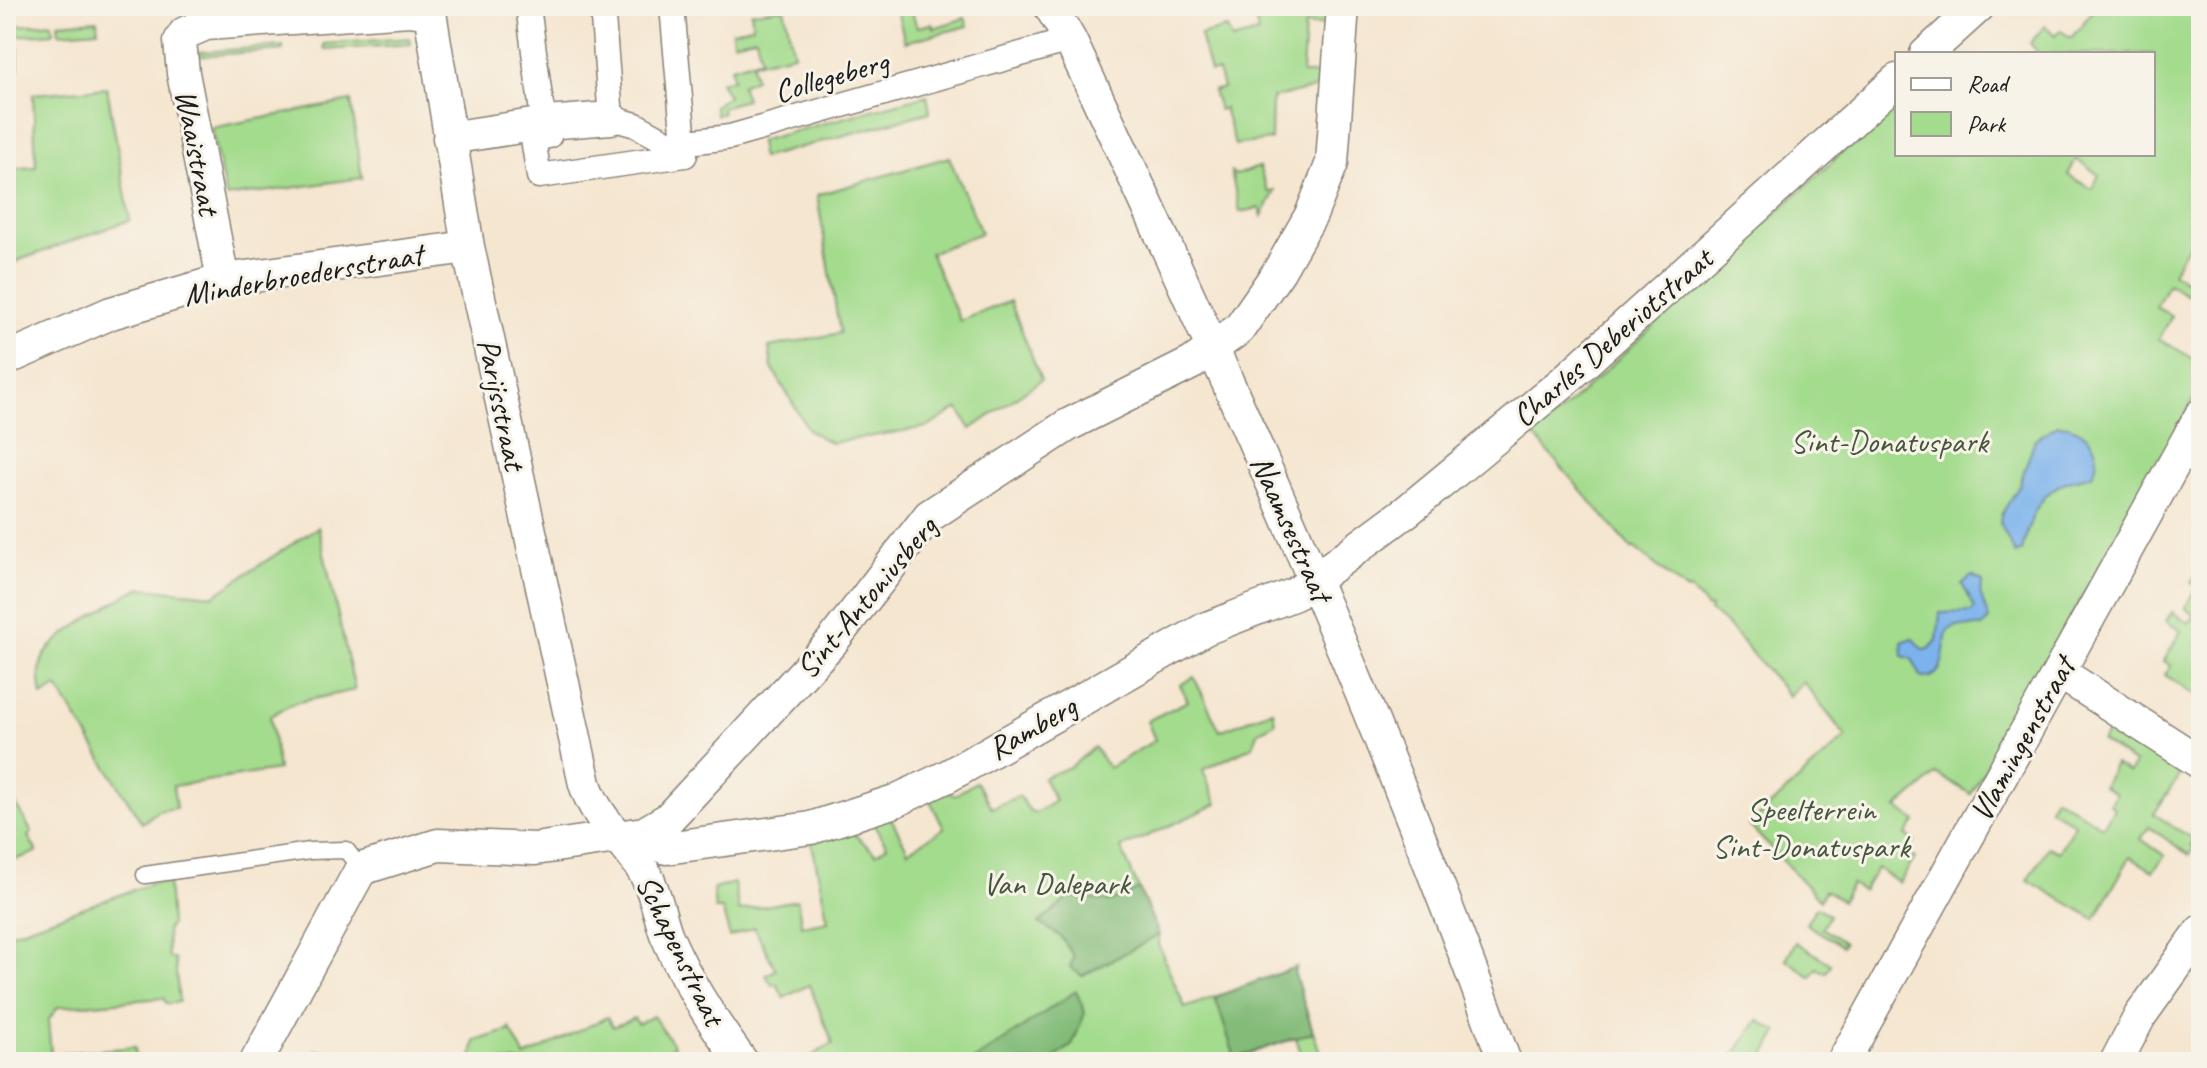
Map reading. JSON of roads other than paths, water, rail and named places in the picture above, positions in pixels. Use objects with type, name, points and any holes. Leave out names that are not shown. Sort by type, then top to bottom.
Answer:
[{"type":"street","points":[[528,6],[549,136],[533,139],[539,176],[685,155],[672,6]]},
{"type":"street","points":[[449,138],[546,123],[611,118],[602,6]]},
{"type":"street","name":"Naamsestraat","points":[[1050,6],[1070,40],[1316,580],[1420,832],[1505,1062]]},
{"type":"street","name":"Sint-Antoniusberg","points":[[632,835],[668,819],[709,777],[831,643],[929,516],[1093,410],[1213,350],[1239,329],[1279,271],[1311,215],[1332,163],[1343,6]]},
{"type":"street","points":[[1928,52],[1979,6]]},
{"type":"street","points":[[191,17],[206,24],[430,9]]},
{"type":"street","name":"Parijsstraat","points":[[430,9],[468,247],[590,799]]},
{"type":"street","name":"Waaistraat","points":[[191,17],[180,41],[183,73],[223,280]]},
{"type":"street","name":"Collegeberg","points":[[611,118],[636,125],[661,142],[685,145],[730,137],[1070,40]]},
{"type":"street","name":"Charles Deberiotstraat","points":[[1316,580],[1407,511],[1563,382],[1895,82]]},
{"type":"street","name":"Minderbroedersstraat","points":[[6,359],[111,313],[223,280],[468,247]]},
{"type":"street","name":"Vlamingenstraat","points":[[1843,1062],[2201,415]]},
{"type":"street","name":"Ramberg","points":[[632,835],[666,848],[811,828],[895,801],[948,776],[1205,629],[1295,594],[1316,580]]},
{"type":"street","points":[[2059,672],[2201,763]]},
{"type":"street","name":"Schapenstraat","points":[[590,799],[599,818],[632,835],[667,935],[706,1010],[742,1062]]},
{"type":"street","points":[[256,1062],[361,869],[438,845],[535,849],[632,835]]},
{"type":"street","points":[[2116,1062],[2174,951],[2201,931]]},
{"type":"lane","points":[[6,47],[6,71]]},
{"type":"lane","points":[[145,875],[346,850],[361,869]]},
{"type":"water","points":[[2058,425],[2076,429],[2090,440],[2097,456],[2096,465],[2092,475],[2068,481],[2048,493],[2031,520],[2022,551],[2015,554],[2000,523],[2001,515],[2019,486],[2035,439]]},
{"type":"water","points":[[1972,576],[1983,582],[1980,593],[1989,620],[1982,627],[1957,626],[1948,630],[1940,668],[1931,677],[1922,678],[1912,659],[1903,656],[1902,642],[1913,638],[1924,650],[1929,649],[1937,640],[1940,613],[1971,612],[1975,608],[1962,584]]},
{"type":"park label","name":"Sint-Donatuspark","points":[[1889,441]]},
{"type":"park label","name":"Speelterrein Sint-Donatuspark","points":[[1811,828]]},
{"type":"park label","name":"Van Dalepark","points":[[1056,883]]}]
